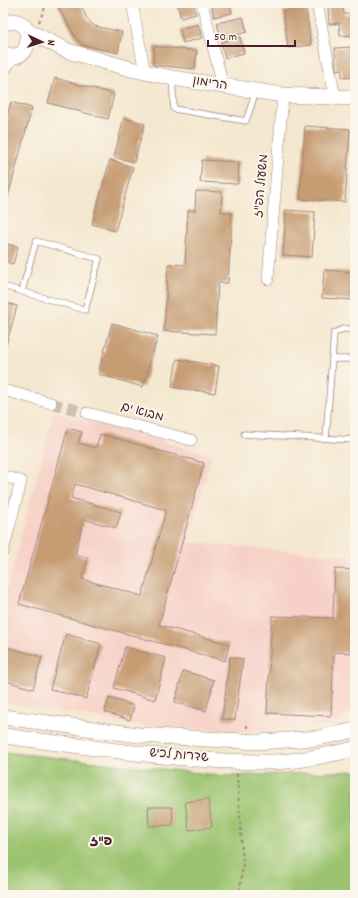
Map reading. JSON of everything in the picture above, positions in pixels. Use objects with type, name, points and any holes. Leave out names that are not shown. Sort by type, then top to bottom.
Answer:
[{"type":"main road","name":"הרימון","points":[[6,22],[20,24],[30,32],[68,51],[145,73],[283,95],[355,98]]},
{"type":"main road","points":[[14,53],[29,41],[30,32]]},
{"type":"main road","name":"הרימון","points":[[14,53],[68,51]]},
{"type":"main road","name":"שדרות לכיש","points":[[3,717],[139,735],[258,742],[319,738],[355,730]]},
{"type":"main road","name":"שדרות לכיש","points":[[3,736],[189,758],[270,762],[319,757],[355,749]]},
{"type":"street","points":[[132,3],[145,73]]},
{"type":"street","points":[[202,3],[223,86]]},
{"type":"street","points":[[317,3],[335,97]]},
{"type":"street","points":[[3,72],[14,53]]},
{"type":"street","name":"משעול הפ\"ז","points":[[268,279],[283,95]]},
{"type":"street","points":[[3,390],[51,403]]},
{"type":"street","name":"מבוא ים","points":[[87,413],[191,440]]},
{"type":"street","points":[[3,476],[21,481],[3,551]]},
{"type":"lane","points":[[172,78],[174,110],[246,121],[256,91]]},
{"type":"lane","points":[[3,286],[85,310],[99,259],[36,242],[22,291]]},
{"type":"lane","points":[[326,438],[334,333],[343,329],[355,329]]},
{"type":"lane","points":[[332,359],[355,359]]},
{"type":"lane","points":[[244,434],[355,440]]},
{"type":"path","points":[[30,32],[47,3]]},
{"type":"path","points":[[237,774],[243,865],[239,895]]},
{"type":"shaded area","points":[[54,412],[212,455],[188,542],[355,557],[355,708],[334,726],[246,731],[142,726],[3,702],[3,603]]},
{"type":"green space","points":[[3,752],[227,776],[355,771],[355,895],[17,895],[4,887],[3,883]]},
{"type":"building","points":[[56,3],[80,3],[86,17],[94,26],[122,32],[118,53],[83,45],[76,38]]},
{"type":"building","points":[[177,3],[193,3],[196,14],[181,18]]},
{"type":"building","points":[[211,3],[230,3],[232,13],[214,17]]},
{"type":"building","points":[[343,5],[344,14],[355,14],[355,35],[340,36],[339,23],[329,24],[328,6]]},
{"type":"building","points":[[306,8],[311,45],[288,48],[283,11]]},
{"type":"building","points":[[243,17],[247,32],[221,39],[217,23]]},
{"type":"building","points":[[198,24],[202,38],[183,43],[180,29]]},
{"type":"building","points":[[240,37],[244,53],[225,58],[221,42]]},
{"type":"building","points":[[154,46],[197,51],[195,69],[153,65]]},
{"type":"building","points":[[352,47],[352,60],[355,60],[355,77],[342,78],[342,69],[336,70],[335,48]]},
{"type":"building","points":[[55,78],[114,94],[108,119],[48,103]]},
{"type":"building","points":[[11,102],[32,108],[3,215],[3,131]]},
{"type":"building","points":[[124,118],[145,124],[134,162],[114,157]]},
{"type":"building","points":[[305,126],[350,129],[345,202],[300,199]]},
{"type":"building","points":[[110,160],[133,167],[115,231],[92,224]]},
{"type":"building","points":[[202,160],[239,162],[238,184],[200,182]]},
{"type":"building","points":[[196,191],[222,192],[221,212],[232,213],[228,283],[218,283],[215,334],[164,331],[168,264],[185,265],[188,210],[195,211]]},
{"type":"building","points":[[286,210],[315,212],[312,257],[283,255]]},
{"type":"building","points":[[3,243],[18,247],[13,264],[3,261]]},
{"type":"building","points":[[324,270],[355,272],[355,300],[322,298]]},
{"type":"building","points":[[3,302],[17,306],[3,356]]},
{"type":"building","points":[[112,323],[158,336],[143,387],[98,374]]},
{"type":"building","points":[[177,359],[219,366],[215,393],[172,387]]},
{"type":"building","points":[[68,428],[82,432],[78,443],[96,448],[100,434],[204,463],[159,625],[229,644],[225,661],[19,604]],"holes":[[[75,484],[166,510],[142,596],[82,579],[88,558],[75,554],[84,519],[116,528],[121,512],[71,498]]]},
{"type":"building","points":[[335,569],[355,570],[355,653],[334,652],[331,716],[267,713],[272,616],[333,618]]},
{"type":"building","points":[[66,634],[101,644],[86,699],[50,689]]},
{"type":"building","points":[[3,646],[42,657],[33,689],[3,680]]},
{"type":"building","points":[[125,647],[166,658],[155,700],[114,688]]},
{"type":"building","points":[[230,657],[243,659],[235,720],[222,719]]},
{"type":"building","points":[[183,671],[214,680],[206,711],[175,702]]},
{"type":"building","points":[[109,698],[134,706],[130,720],[105,712]]},
{"type":"building","points":[[208,799],[212,827],[189,830],[185,802]]},
{"type":"building","points":[[148,807],[172,807],[173,825],[149,826]]},
{"type":"tunnel","points":[[51,403],[87,413]]},
{"type":"district","name":"פ\"ז","points":[[101,842]]}]
